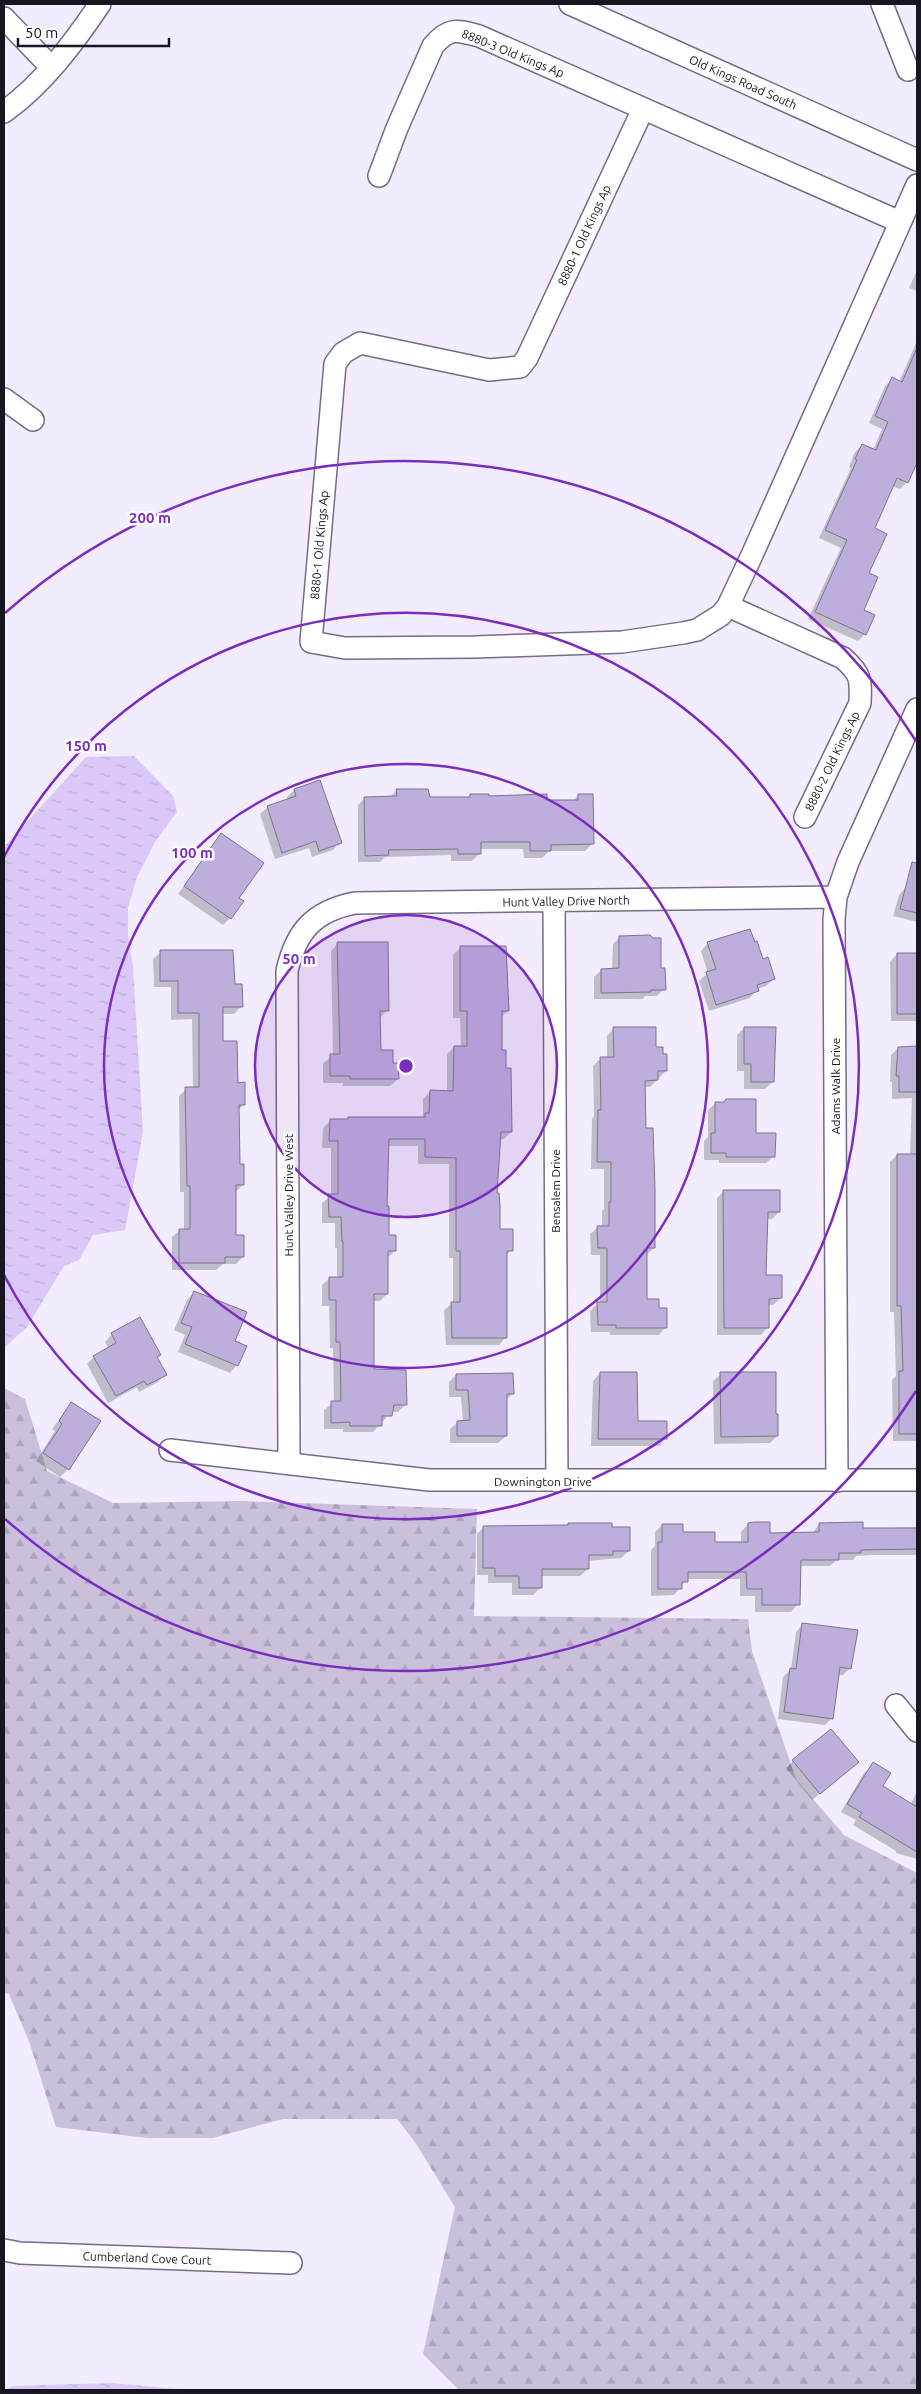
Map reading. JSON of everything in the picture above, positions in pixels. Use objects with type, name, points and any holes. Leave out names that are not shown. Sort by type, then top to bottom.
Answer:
[{"type":"street","points":[[4,112],[26,95],[77,39],[100,4]]},
{"type":"street","name":"Old Kings Road South","points":[[570,4],[917,160]]},
{"type":"street","points":[[882,4],[908,70]]},
{"type":"street","points":[[4,18],[51,67]]},
{"type":"street","name":"8880-3 Old Kings Ap","points":[[379,176],[397,128],[433,46],[442,36],[456,30],[478,36],[643,109]]},
{"type":"street","points":[[643,109],[900,222]]},
{"type":"street","name":"8880-1 Old Kings Ap","points":[[643,109],[527,358],[520,367],[489,370],[360,343],[343,353],[335,364],[311,642],[345,648],[475,647],[622,642],[697,630],[721,615],[728,606],[917,185]]},
{"type":"street","points":[[4,399],[33,420]]},
{"type":"street","name":"8880-2 Old Kings Ap","points":[[728,606],[843,658],[856,670],[861,682],[860,703],[805,817]]},
{"type":"street","name":"Adams Walk Drive","points":[[837,1481],[834,920],[836,897],[848,862],[917,709]]},
{"type":"street","name":"Hunt Valley Drive North","points":[[304,930],[319,915],[336,907],[354,903],[836,897]]},
{"type":"street","name":"Bensalem Drive","points":[[554,901],[556,1481]]},
{"type":"street","name":"Hunt Valley Drive West","points":[[289,1463],[287,970],[291,952],[304,930]]},
{"type":"street","name":"Downington Drive","points":[[170,1450],[429,1480],[917,1480]]},
{"type":"street","points":[[896,1706],[917,1731]]},
{"type":"street","name":"Cumberland Cove Court","points":[[4,2250],[20,2253],[291,2263]]},
{"type":"green space","points":[[4,1388],[25,1399],[47,1471],[113,1503],[241,1501],[477,1509],[474,1616],[748,1619],[752,1651],[796,1779],[844,1835],[917,1873],[917,2390],[459,2390],[423,2354],[455,2207],[415,2142],[397,2119],[283,2119],[213,2138],[147,2138],[56,2127],[30,2044],[9,1994],[4,1993]]},
{"type":"water","points":[[134,756],[173,796],[177,812],[155,842],[137,877],[128,908],[128,935],[133,967],[143,1132],[125,1230],[93,1235],[79,1260],[64,1266],[27,1327],[4,1348],[4,847],[86,757]]},
{"type":"water","points":[[111,2383],[189,2390],[4,2390],[13,2386]]},
{"type":"building","points":[[917,348],[917,463],[908,483],[897,478],[875,528],[887,534],[869,573],[878,577],[864,610],[875,615],[866,635],[815,612],[847,540],[825,530],[857,460],[855,459],[862,444],[876,450],[888,422],[875,416],[892,377],[902,382]]},
{"type":"building","points":[[320,780],[342,843],[319,851],[316,841],[282,853],[267,806],[296,796],[294,789]]},
{"type":"building","points":[[396,789],[428,789],[430,797],[470,797],[470,794],[489,794],[489,796],[547,794],[547,800],[578,800],[578,794],[593,794],[594,844],[551,845],[551,851],[530,851],[530,842],[481,842],[481,854],[458,854],[458,849],[388,850],[389,855],[365,856],[364,797],[397,796]]},
{"type":"building","points":[[221,833],[264,863],[239,898],[244,901],[231,919],[184,886]]},
{"type":"building","points":[[912,862],[917,863],[917,913],[900,909]]},
{"type":"building","points":[[750,929],[755,942],[757,941],[763,959],[768,957],[775,979],[757,985],[759,991],[716,1005],[706,972],[716,969],[707,942]]},
{"type":"building","points":[[650,935],[653,938],[661,938],[661,968],[665,968],[666,990],[601,993],[601,969],[619,968],[619,936]]},
{"type":"building","points":[[337,942],[388,942],[389,1011],[380,1011],[381,1050],[393,1050],[393,1063],[398,1063],[399,1079],[350,1079],[350,1076],[330,1076],[330,1054],[340,1054]]},
{"type":"building","points":[[460,946],[506,946],[509,1011],[502,1011],[502,1050],[506,1050],[506,1068],[511,1068],[512,1132],[501,1132],[497,1193],[499,1193],[500,1204],[500,1229],[513,1229],[513,1251],[507,1251],[507,1338],[452,1338],[451,1302],[460,1302],[460,1251],[456,1251],[456,1158],[425,1157],[425,1139],[389,1139],[387,1206],[389,1206],[389,1235],[396,1235],[396,1251],[388,1251],[388,1294],[374,1294],[374,1369],[406,1370],[407,1405],[394,1405],[392,1416],[382,1416],[382,1426],[350,1426],[350,1422],[331,1423],[331,1401],[341,1401],[340,1342],[336,1342],[336,1300],[329,1300],[329,1277],[343,1277],[343,1241],[341,1217],[329,1217],[328,1194],[338,1194],[338,1141],[329,1141],[330,1119],[348,1119],[348,1117],[425,1117],[425,1113],[429,1113],[430,1090],[453,1091],[454,1046],[467,1046],[467,1011],[460,1011]]},
{"type":"building","points":[[160,950],[233,950],[235,984],[242,984],[243,1007],[223,1007],[223,1041],[237,1041],[238,1083],[245,1082],[245,1105],[239,1105],[240,1164],[244,1164],[244,1185],[236,1185],[236,1235],[244,1235],[244,1257],[225,1257],[225,1263],[179,1263],[179,1229],[190,1229],[190,1186],[187,1186],[185,1087],[199,1087],[199,1013],[178,1013],[178,981],[160,981]]},
{"type":"building","points":[[897,953],[917,953],[917,1014],[897,1014]]},
{"type":"building","points":[[613,1027],[656,1027],[656,1047],[663,1047],[663,1054],[667,1054],[667,1071],[658,1071],[658,1080],[645,1081],[646,1128],[653,1128],[655,1189],[655,1248],[647,1248],[647,1299],[659,1299],[659,1308],[667,1308],[667,1328],[616,1328],[616,1325],[598,1325],[597,1302],[607,1302],[607,1248],[598,1248],[597,1226],[609,1226],[609,1202],[611,1202],[611,1162],[597,1162],[598,1110],[601,1110],[600,1057],[614,1057]]},
{"type":"building","points":[[744,1027],[776,1027],[774,1082],[751,1082],[751,1064],[744,1064]]},
{"type":"building","points":[[917,1046],[917,1092],[899,1092],[899,1076],[896,1076],[898,1047]]},
{"type":"building","points":[[726,1099],[756,1099],[756,1133],[776,1133],[775,1157],[726,1157],[726,1153],[711,1153],[711,1133],[715,1133],[715,1102],[724,1102]]},
{"type":"building","points":[[897,1154],[917,1154],[917,1434],[899,1434],[899,1371],[903,1371],[901,1306],[897,1306]]},
{"type":"building","points":[[723,1190],[780,1190],[780,1212],[768,1212],[766,1275],[782,1275],[782,1298],[769,1299],[769,1328],[724,1328]]},
{"type":"building","points":[[194,1291],[247,1312],[235,1341],[247,1346],[238,1366],[185,1344],[192,1327],[181,1323]]},
{"type":"building","points":[[140,1317],[161,1355],[157,1357],[167,1375],[147,1385],[144,1381],[116,1396],[93,1356],[116,1343],[111,1333]]},
{"type":"building","points":[[600,1372],[637,1372],[638,1421],[667,1421],[667,1439],[598,1439]]},
{"type":"building","points":[[720,1372],[776,1372],[778,1436],[721,1437]]},
{"type":"building","points":[[513,1373],[514,1394],[507,1394],[507,1436],[457,1436],[457,1421],[470,1420],[468,1390],[456,1390],[456,1374]]},
{"type":"building","points":[[71,1402],[101,1421],[69,1470],[43,1453],[62,1424],[59,1421]]},
{"type":"building","points":[[770,1522],[770,1533],[819,1532],[819,1523],[863,1522],[863,1528],[917,1528],[917,1549],[861,1550],[861,1553],[839,1553],[839,1560],[801,1560],[800,1605],[762,1605],[762,1589],[747,1589],[746,1572],[688,1572],[688,1582],[682,1582],[682,1589],[658,1589],[658,1542],[662,1542],[662,1524],[683,1524],[683,1532],[715,1532],[715,1542],[748,1542],[748,1523]]},
{"type":"building","points":[[568,1523],[612,1523],[612,1527],[630,1527],[630,1551],[613,1551],[613,1555],[589,1555],[589,1569],[542,1569],[542,1588],[519,1588],[519,1576],[495,1576],[495,1568],[483,1568],[483,1526],[568,1525]]},
{"type":"building","points":[[802,1623],[858,1630],[851,1669],[840,1667],[833,1719],[784,1712],[790,1668],[796,1669]]},
{"type":"building","points":[[831,1729],[859,1762],[820,1794],[792,1760]]},
{"type":"building","points":[[873,1762],[891,1773],[883,1786],[917,1807],[917,1852],[859,1817],[862,1813],[847,1804]]}]
